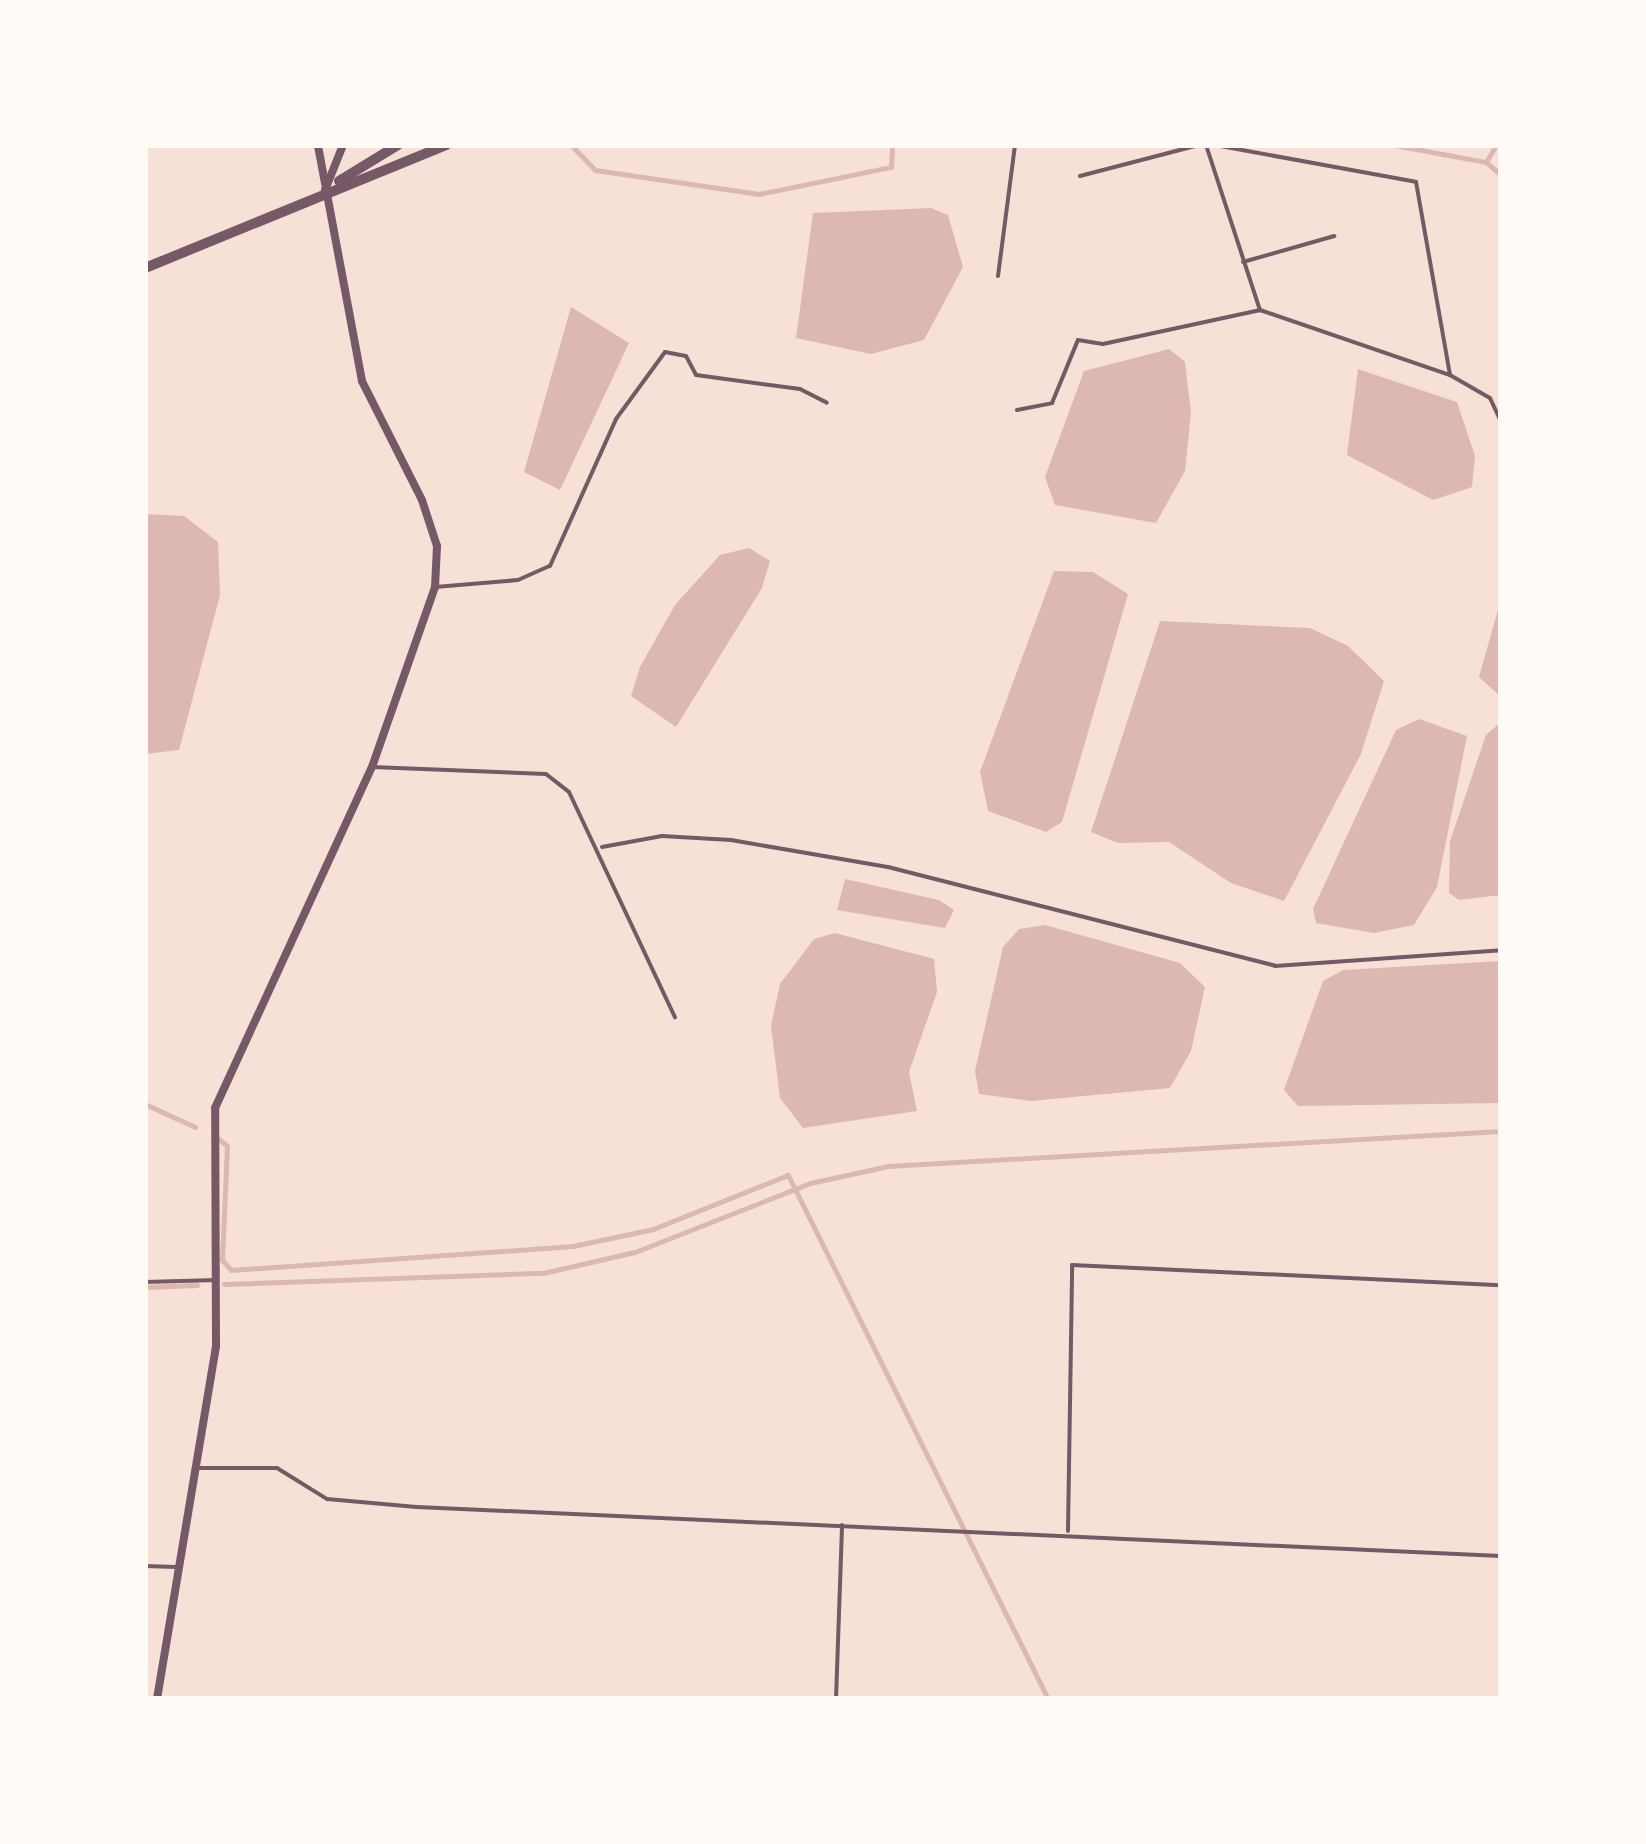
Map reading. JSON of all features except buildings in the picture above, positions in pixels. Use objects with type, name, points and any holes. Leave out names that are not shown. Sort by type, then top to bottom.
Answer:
[{"type":"street","points":[[156,1699],[196,1468],[217,1280],[209,1144],[216,1108],[372,767],[436,587],[437,546],[422,500],[362,381],[318,145]]},
{"type":"street","points":[[325,190],[343,145]]},
{"type":"street","points":[[325,190],[398,145]]},
{"type":"street","points":[[145,268],[325,190],[446,145]]},
{"type":"lane","points":[[998,276],[1015,145]]},
{"type":"lane","points":[[1080,176],[1199,145]]},
{"type":"lane","points":[[1206,145],[1260,310]]},
{"type":"lane","points":[[1215,145],[1416,182],[1450,375]]},
{"type":"lane","points":[[1243,262],[1334,236]]},
{"type":"lane","points":[[1017,410],[1052,403],[1078,340],[1103,344],[1260,310],[1450,375],[1490,398],[1501,422]]},
{"type":"lane","points":[[436,587],[518,580],[550,566],[616,419],[665,352],[686,356],[702,377],[800,389],[827,403]]},
{"type":"lane","points":[[372,767],[546,774],[569,792],[602,848],[675,1016]]},
{"type":"lane","points":[[602,848],[694,836],[768,846],[1275,966],[1501,950]]},
{"type":"lane","points":[[1068,1531],[1072,1265],[1501,1285]]},
{"type":"lane","points":[[145,1282],[217,1280]]},
{"type":"lane","points":[[196,1468],[277,1468],[327,1500],[1068,1531],[1501,1556]]},
{"type":"lane","points":[[836,1699],[842,1524]]},
{"type":"lane","points":[[145,1566],[181,1567]]},
{"type":"shaded area","points":[[931,208],[948,215],[963,267],[924,340],[871,354],[796,338],[813,213]]},
{"type":"shaded area","points":[[571,307],[629,343],[560,490],[524,472]]},
{"type":"shaded area","points":[[1169,349],[1185,362],[1191,413],[1185,471],[1156,523],[1055,505],[1045,477],[1084,371]]},
{"type":"shaded area","points":[[1358,369],[1457,402],[1475,456],[1472,487],[1433,500],[1347,455]]},
{"type":"shaded area","points":[[145,514],[184,516],[218,542],[220,595],[179,750],[145,754]]},
{"type":"shaded area","points":[[749,548],[770,561],[762,588],[676,727],[631,696],[640,667],[675,605],[720,555]]},
{"type":"shaded area","points":[[1054,571],[1093,572],[1128,594],[1062,822],[1046,832],[988,811],[980,772]]},
{"type":"shaded area","points":[[1501,599],[1501,697],[1479,677]]},
{"type":"shaded area","points":[[1160,621],[1310,628],[1348,646],[1384,681],[1361,754],[1284,901],[1231,883],[1169,842],[1118,843],[1091,832]]},
{"type":"shaded area","points":[[1419,719],[1467,736],[1437,887],[1414,925],[1374,933],[1316,923],[1313,909],[1396,730]]},
{"type":"shaded area","points":[[1501,722],[1501,895],[1459,900],[1449,893],[1450,841],[1486,735]]},
{"type":"shaded area","points":[[845,879],[939,900],[954,910],[945,928],[837,910]]},
{"type":"shaded area","points":[[1045,925],[1180,963],[1205,987],[1191,1051],[1170,1088],[1031,1101],[979,1094],[975,1071],[1003,947],[1019,929]]},
{"type":"shaded area","points":[[835,933],[934,959],[937,992],[909,1072],[917,1111],[803,1128],[780,1098],[771,1026],[780,984],[814,939]]},
{"type":"shaded area","points":[[1501,961],[1501,1103],[1298,1106],[1284,1090],[1323,981],[1343,970]]},
{"type":"waterway","points":[[571,145],[595,170],[759,194],[891,167],[892,145]]},
{"type":"waterway","points":[[1394,145],[1486,162],[1501,175]]},
{"type":"waterway","points":[[1486,162],[1496,145]]},
{"type":"waterway","points":[[145,1104],[195,1127]]},
{"type":"waterway","points":[[224,1284],[543,1273],[635,1252],[810,1183],[888,1166],[1501,1131]]},
{"type":"waterway","points":[[219,1139],[227,1146],[222,1260],[231,1270],[573,1246],[653,1229],[788,1175],[1048,1699]]},
{"type":"waterway","points":[[145,1287],[197,1285]]}]
